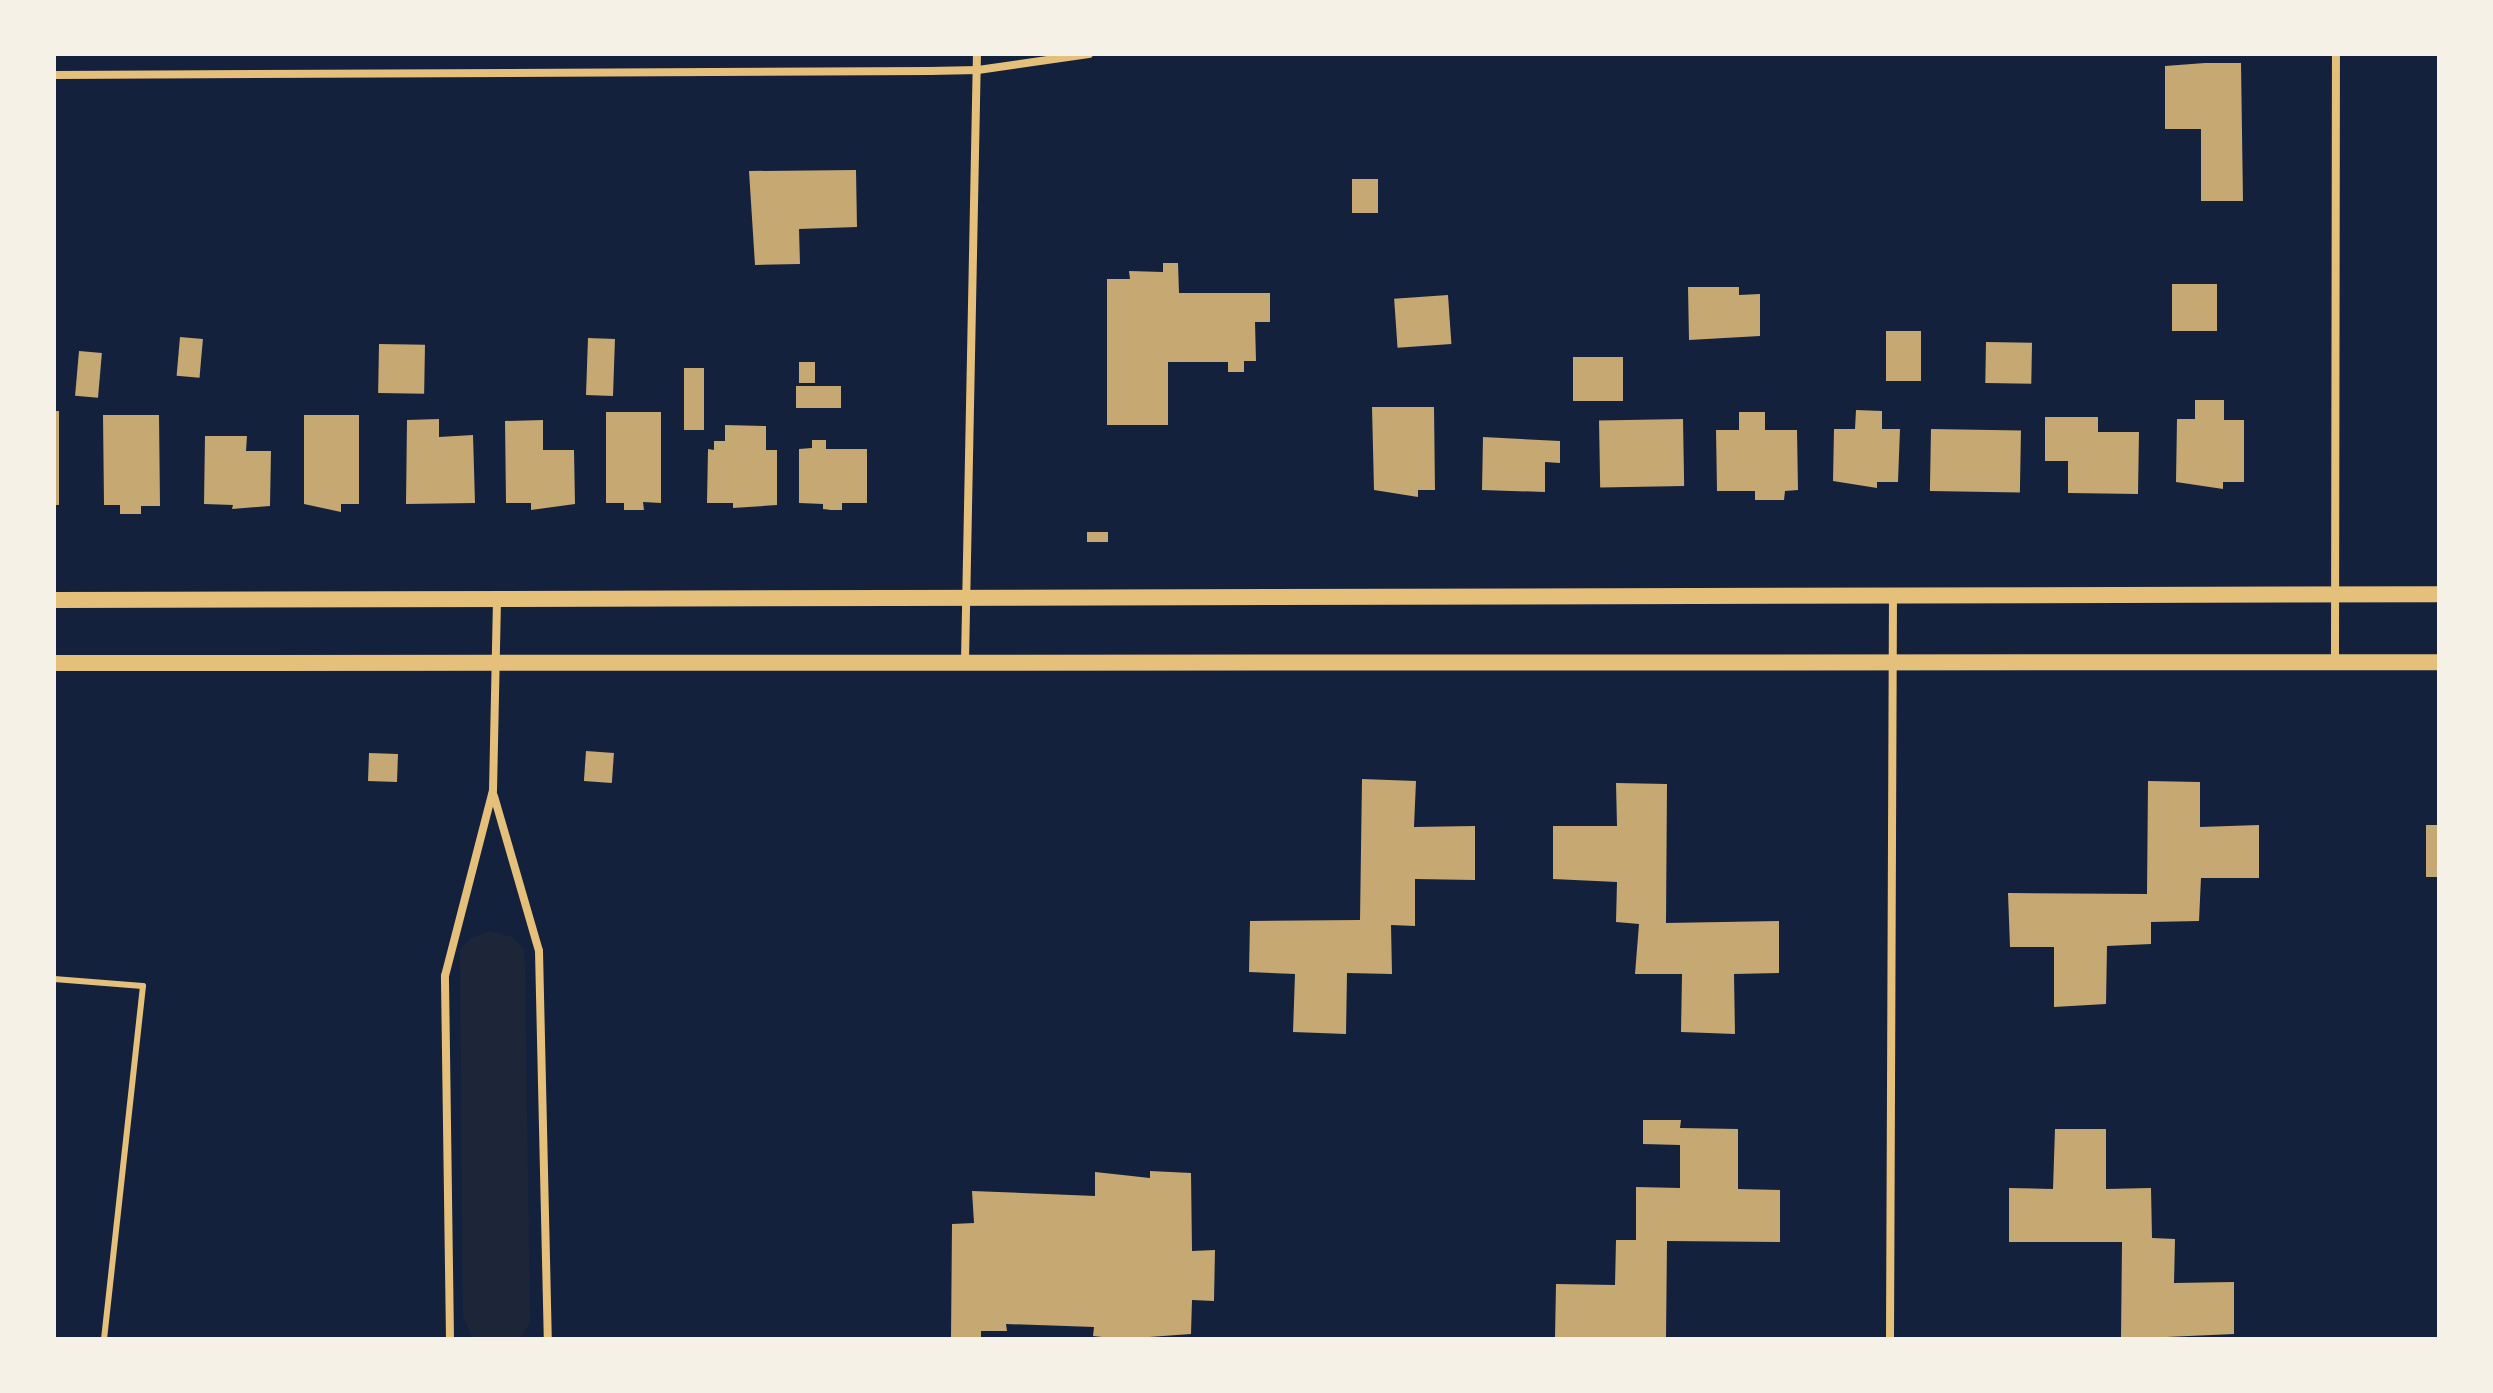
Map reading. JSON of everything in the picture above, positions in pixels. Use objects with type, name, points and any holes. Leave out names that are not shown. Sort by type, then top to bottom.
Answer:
[{"type":"main road","points":[[54,600],[966,595],[2439,594]]},
{"type":"main road","points":[[54,663],[965,660],[1890,664],[2439,662]]},
{"type":"street","points":[[965,660],[977,54]]},
{"type":"street","points":[[54,75],[978,70],[1089,54]]},
{"type":"street","points":[[2335,661],[2336,54]]},
{"type":"street","points":[[1890,1339],[1890,664],[1893,595]]},
{"type":"street","points":[[450,1339],[445,976],[493,791],[497,597]]},
{"type":"street","points":[[493,791],[539,951],[548,1339]]},
{"type":"lane","points":[[54,979],[143,986],[104,1339]]},
{"type":"shaded area","points":[[490,931],[512,937],[524,950],[530,1323],[520,1339],[473,1339],[463,1317],[460,950],[471,938]]},
{"type":"building","points":[[2241,63],[2243,201],[2201,201],[2201,129],[2165,129],[2165,66]]},
{"type":"building","points":[[856,170],[857,227],[799,229],[800,264],[755,265],[749,171]]},
{"type":"building","points":[[1352,179],[1378,179],[1378,213],[1352,213]]},
{"type":"building","points":[[1163,263],[1178,263],[1179,293],[1270,293],[1270,322],[1255,322],[1256,361],[1244,361],[1244,372],[1228,372],[1228,362],[1168,362],[1168,425],[1107,425],[1107,279],[1130,279],[1129,271],[1163,272]]},
{"type":"building","points":[[2172,284],[2217,284],[2217,331],[2172,331]]},
{"type":"building","points":[[1688,287],[1739,287],[1739,295],[1760,294],[1760,336],[1689,340]]},
{"type":"building","points":[[1448,295],[1451,344],[1398,348],[1394,299]]},
{"type":"building","points":[[1886,331],[1921,331],[1921,381],[1886,381]]},
{"type":"building","points":[[180,337],[203,339],[200,378],[177,376]]},
{"type":"building","points":[[588,338],[615,339],[613,396],[586,395]]},
{"type":"building","points":[[1986,342],[2032,343],[2031,384],[1985,383]]},
{"type":"building","points":[[379,344],[425,345],[424,394],[378,393]]},
{"type":"building","points":[[79,351],[102,353],[98,398],[75,396]]},
{"type":"building","points":[[1573,357],[1623,357],[1623,401],[1573,401]]},
{"type":"building","points":[[799,362],[815,362],[815,383],[799,383]]},
{"type":"building","points":[[684,368],[704,368],[704,430],[684,430]]},
{"type":"building","points":[[796,386],[841,386],[841,408],[796,408]]},
{"type":"building","points":[[2195,400],[2224,400],[2224,420],[2244,420],[2244,482],[2223,482],[2223,489],[2176,482],[2177,419],[2195,419]]},
{"type":"building","points":[[1372,407],[1434,407],[1435,490],[1418,490],[1418,497],[1374,490]]},
{"type":"building","points":[[1856,410],[1882,411],[1882,429],[1900,429],[1898,482],[1877,482],[1877,488],[1833,481],[1834,429],[1855,429]]},
{"type":"building","points":[[54,411],[59,411],[59,505],[54,505]]},
{"type":"building","points":[[606,412],[661,412],[661,503],[643,502],[644,510],[624,510],[624,503],[606,503]]},
{"type":"building","points":[[1739,412],[1765,412],[1765,430],[1797,430],[1798,490],[1785,491],[1784,500],[1755,500],[1755,491],[1717,491],[1716,430],[1739,430]]},
{"type":"building","points":[[103,415],[159,415],[160,506],[141,506],[141,514],[120,514],[120,505],[104,505]]},
{"type":"building","points":[[304,415],[359,415],[359,504],[341,504],[341,512],[304,504]]},
{"type":"building","points":[[2045,417],[2098,417],[2098,432],[2139,432],[2138,494],[2068,493],[2068,461],[2045,461]]},
{"type":"building","points":[[439,419],[439,437],[473,435],[475,503],[406,504],[407,420]]},
{"type":"building","points":[[1683,419],[1684,486],[1600,487],[1599,420]]},
{"type":"building","points":[[543,420],[543,450],[574,450],[575,504],[531,510],[531,503],[506,503],[505,421]]},
{"type":"building","points":[[725,425],[766,426],[766,450],[777,450],[777,505],[733,508],[733,503],[707,503],[708,449],[714,450],[714,441],[725,441]]},
{"type":"building","points":[[1931,429],[2021,431],[2020,493],[1930,491]]},
{"type":"building","points":[[205,436],[247,436],[246,451],[271,451],[270,506],[232,509],[233,505],[204,504]]},
{"type":"building","points":[[1483,437],[1560,441],[1560,463],[1545,462],[1545,492],[1482,490]]},
{"type":"building","points":[[812,440],[826,440],[826,449],[867,449],[867,503],[842,503],[842,510],[831,510],[823,509],[823,504],[799,503],[799,449],[812,448]]},
{"type":"building","points":[[1087,532],[1108,532],[1108,542],[1087,542]]},
{"type":"building","points":[[586,751],[614,753],[612,783],[584,781]]},
{"type":"building","points":[[369,753],[398,754],[397,782],[368,781]]},
{"type":"building","points":[[1362,779],[1416,781],[1414,827],[1475,826],[1475,880],[1415,879],[1415,926],[1391,925],[1392,974],[1347,973],[1346,1034],[1293,1032],[1295,974],[1249,972],[1250,921],[1360,920]]},
{"type":"building","points":[[2148,781],[2200,782],[2200,827],[2259,825],[2259,878],[2201,878],[2199,921],[2151,922],[2151,944],[2107,946],[2106,1004],[2054,1007],[2054,947],[2010,947],[2008,893],[2147,894]]},
{"type":"building","points":[[1616,783],[1667,784],[1666,923],[1779,921],[1779,973],[1734,974],[1735,1034],[1681,1032],[1682,974],[1635,974],[1639,924],[1616,922],[1617,882],[1553,879],[1553,826],[1617,826]]},
{"type":"building","points":[[2426,825],[2439,825],[2439,877],[2426,877]]},
{"type":"building","points":[[1643,1120],[1681,1120],[1680,1128],[1738,1129],[1738,1189],[1780,1190],[1780,1242],[1667,1241],[1666,1339],[1555,1337],[1556,1284],[1615,1285],[1616,1240],[1636,1240],[1636,1187],[1680,1188],[1680,1145],[1643,1144]]},
{"type":"building","points":[[2055,1129],[2106,1129],[2106,1189],[2151,1188],[2152,1238],[2175,1239],[2174,1283],[2234,1282],[2234,1334],[2121,1339],[2122,1242],[2009,1242],[2009,1188],[2053,1189]]},
{"type":"building","points":[[1150,1171],[1191,1173],[1192,1251],[1215,1250],[1214,1301],[1192,1300],[1191,1334],[1121,1339],[1093,1336],[1094,1327],[1006,1324],[1007,1331],[981,1331],[981,1339],[951,1339],[952,1224],[974,1223],[972,1191],[1095,1196],[1095,1172],[1150,1178]]}]
